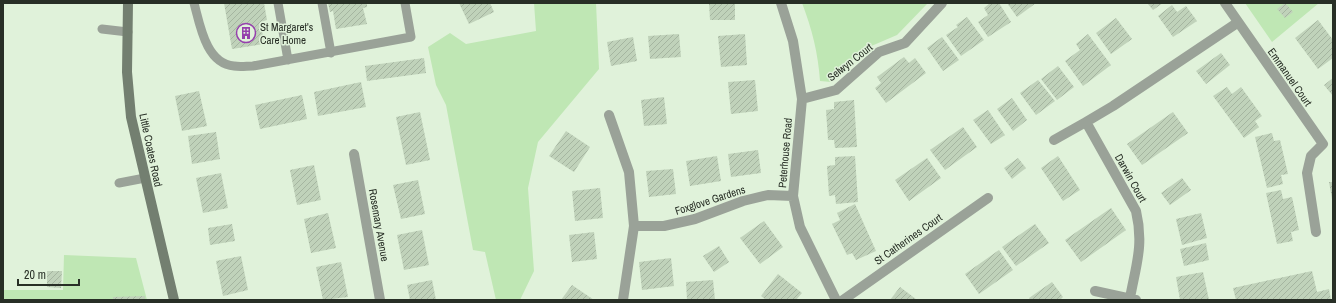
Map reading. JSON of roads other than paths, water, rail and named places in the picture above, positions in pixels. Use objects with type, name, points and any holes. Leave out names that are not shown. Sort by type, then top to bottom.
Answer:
[{"type":"main road","name":"Little Coates Road","points":[[128,3],[127,72],[131,117],[144,178],[174,300]]},
{"type":"street","name":"Peterhouse Road","points":[[780,3],[793,41],[802,99],[793,196],[800,227],[836,300]]},
{"type":"street","name":"Selwyn Court","points":[[802,99],[836,90],[880,52],[905,43],[942,3]]},
{"type":"street","points":[[1054,140],[1113,106],[1237,23],[1225,3]]},
{"type":"street","name":"Emmanuel Court","points":[[1237,23],[1328,143],[1311,156],[1307,173],[1316,232]]},
{"type":"street","points":[[609,115],[629,172],[634,226],[623,300]]},
{"type":"street","name":"Darwin Court","points":[[1086,122],[1136,211],[1140,228],[1140,245],[1133,299],[1095,291]]},
{"type":"street","name":"Rosemary Avenue","points":[[354,154],[380,300]]},
{"type":"street","name":"Foxglove Gardens","points":[[634,226],[664,226],[695,219],[743,201],[768,195],[793,196]]},
{"type":"street","name":"St Catherines Court","points":[[843,300],[988,198]]},
{"type":"lane","points":[[194,3],[209,48],[214,58],[233,66],[253,66],[331,53],[411,37],[405,3]]},
{"type":"lane","points":[[278,3],[288,60]]},
{"type":"lane","points":[[322,3],[331,53]]},
{"type":"lane","points":[[102,29],[128,32]]},
{"type":"lane","points":[[118,183],[144,178]]},
{"type":"place","name":"St Margaret's Care Home","points":[[246,33]]}]
